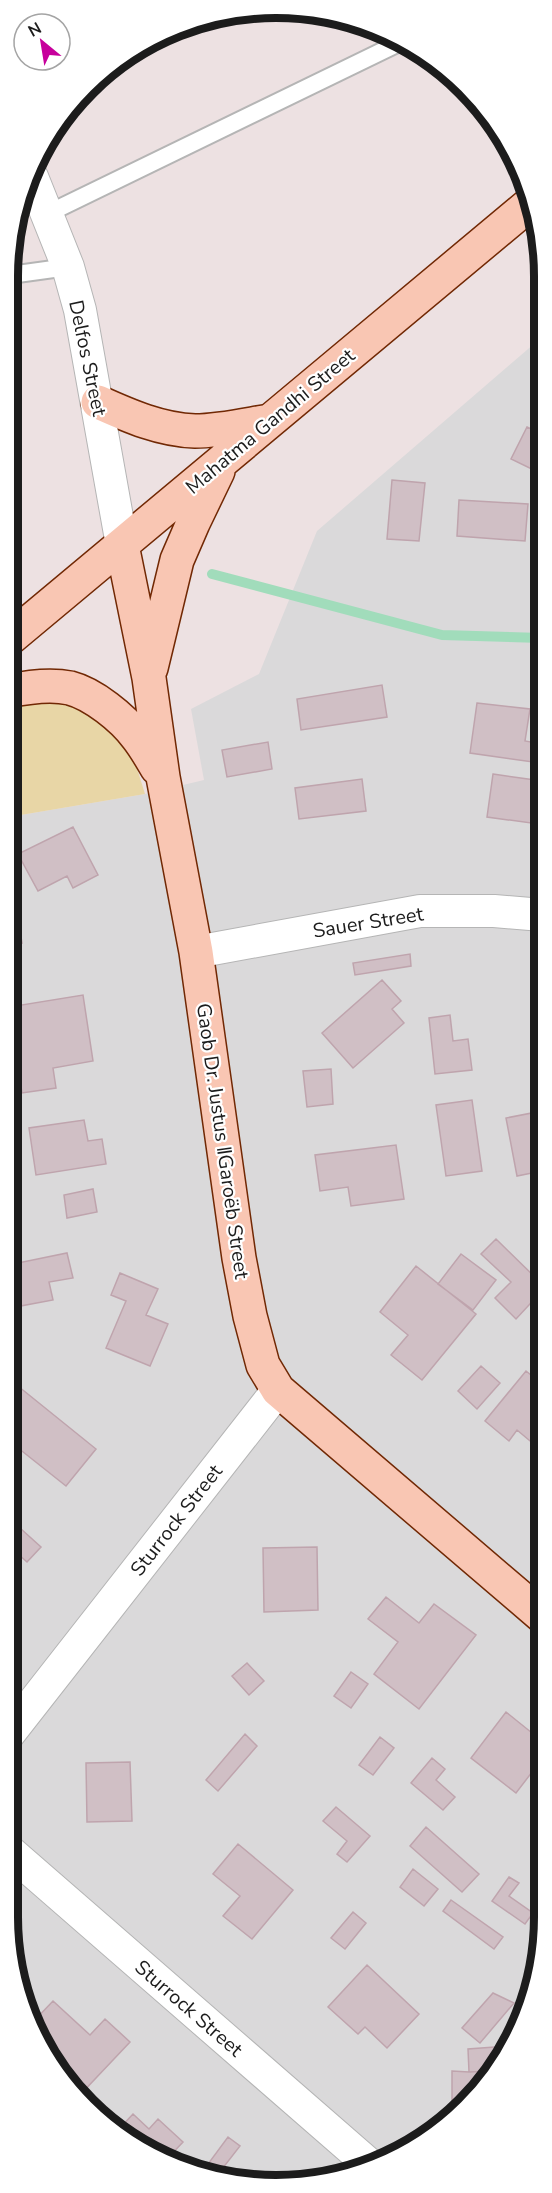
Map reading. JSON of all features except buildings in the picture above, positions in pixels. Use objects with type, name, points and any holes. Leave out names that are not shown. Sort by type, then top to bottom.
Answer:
[{"type":"street","name":"Delfos Street","points":[[35,184],[68,267],[80,310],[122,545]]},
{"type":"street","name":"Mahatma Gandhi Street","points":[[18,632],[525,208]]},
{"type":"street","points":[[98,402],[150,424],[175,429],[198,431],[269,421]]},
{"type":"street","points":[[148,678],[177,560],[224,459]]},
{"type":"street","name":"Gaob Dr. Justus ǁGaroëb Street","points":[[122,545],[196,952],[239,1258],[250,1316],[263,1365],[278,1390],[534,1609]]},
{"type":"street","points":[[18,690],[43,686],[70,688],[96,701],[120,717],[136,736],[163,777]]},
{"type":"street","name":"Sauer Street","points":[[196,952],[420,911],[494,911],[534,914]]},
{"type":"street","name":"Sturrock Street","points":[[18,1722],[278,1390]]},
{"type":"street","name":"Sturrock Street","points":[[18,1859],[363,2159]]},
{"type":"lane","points":[[48,214],[392,46]]},
{"type":"lane","points":[[18,274],[68,267]]},
{"type":"shaded area","points":[[534,344],[534,1917],[532,1951],[520,2000],[499,2046],[481,2074],[446,2111],[419,2132],[375,2155],[326,2170],[276,2175],[242,2173],[193,2161],[162,2148],[119,2122],[82,2087],[61,2060],[38,2016],[23,1967],[18,1917],[18,815],[145,794],[204,780],[191,709],[259,674],[317,531]]},
{"type":"shaded area","points":[[58,700],[85,711],[117,738],[135,762],[145,794],[18,815],[18,703]]},
{"type":"waterway","points":[[212,574],[442,635],[534,638]]}]
